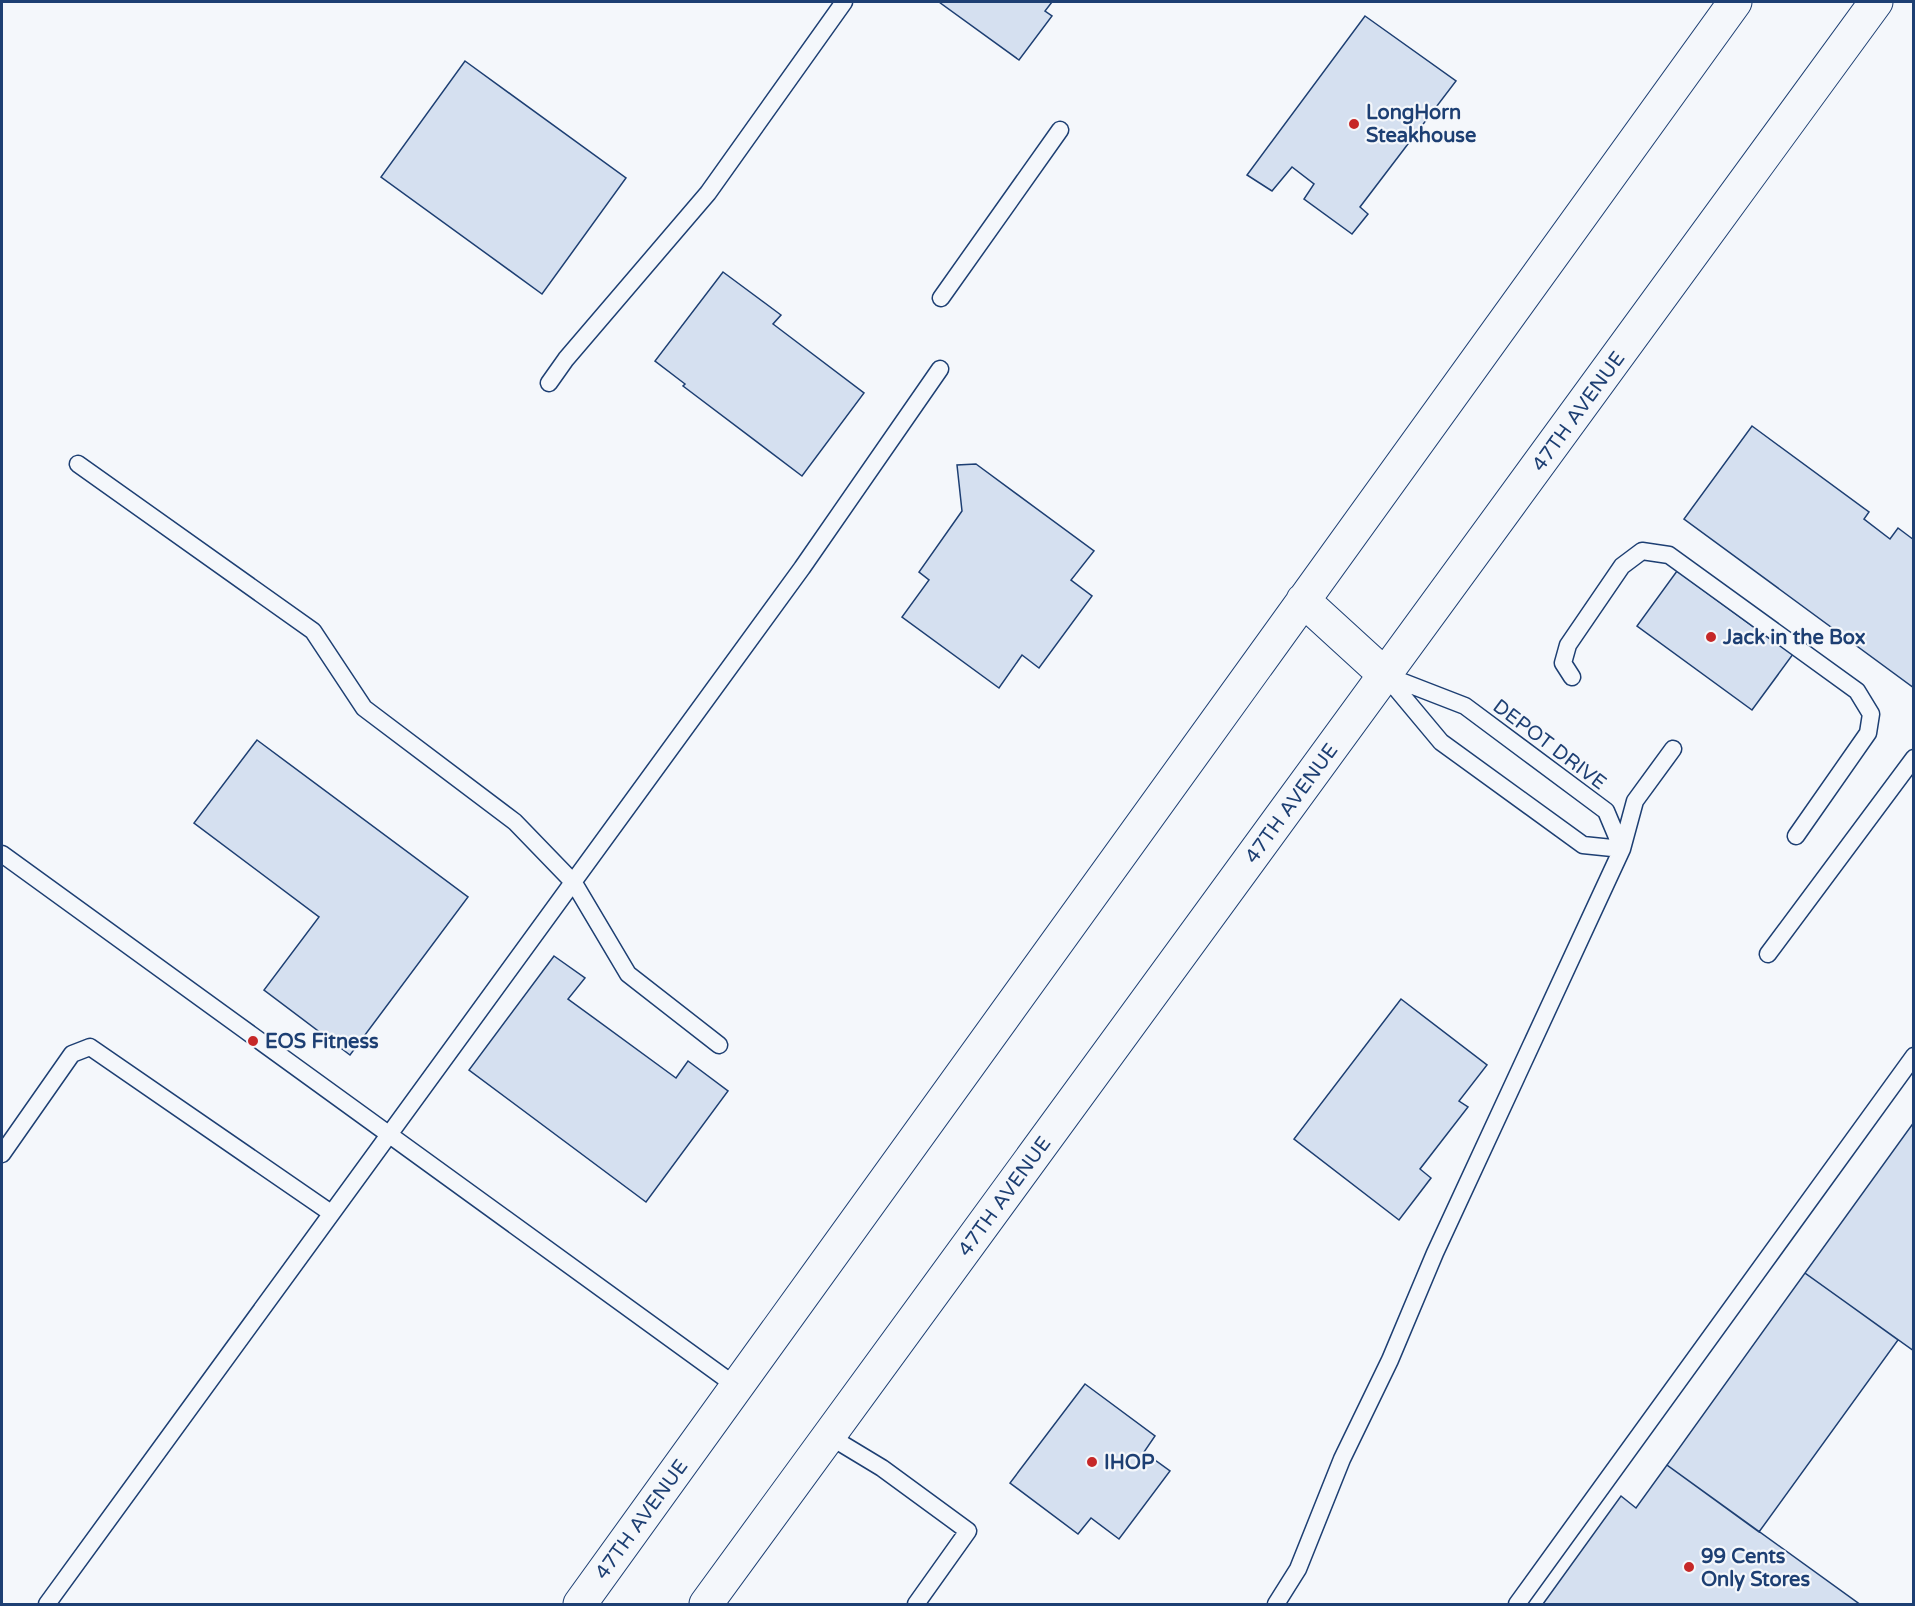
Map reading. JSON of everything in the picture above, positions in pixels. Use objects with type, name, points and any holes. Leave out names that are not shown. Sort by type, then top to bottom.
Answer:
[{"type":"main road","name":"47TH AVENUE","points":[[580,1605],[1735,2]]},
{"type":"main road","name":"47TH AVENUE","points":[[706,1605],[1876,2]]},
{"type":"main road","points":[[1302,600],[1385,675]]},
{"type":"lane","points":[[549,383],[566,359],[708,193],[844,2]]},
{"type":"lane","points":[[941,298],[1060,130]]},
{"type":"lane","points":[[47,1605],[802,568],[940,369]]},
{"type":"lane","points":[[78,464],[313,631],[364,708],[515,822],[574,883],[628,974],[719,1045]]},
{"type":"lane","points":[[1572,677],[1563,663],[1568,645],[1622,566],[1642,551],[1669,555],[1857,691],[1871,714],[1868,733],[1796,836]]},
{"type":"lane","points":[[1385,675],[1441,742],[1583,845],[1622,849]]},
{"type":"lane","name":"DEPOT DRIVE","points":[[1385,675],[1465,706],[1606,811],[1622,849]]},
{"type":"lane","points":[[1276,1605],[1298,1569],[1342,1459],[1390,1360],[1435,1253],[1622,849],[1635,801],[1673,749]]},
{"type":"lane","points":[[1768,954],[1914,758]]},
{"type":"lane","points":[[2,854],[736,1386]]},
{"type":"lane","points":[[2,1154],[72,1054],[90,1047],[331,1214]]},
{"type":"lane","points":[[1517,1605],[1914,1056]]},
{"type":"lane","points":[[829,1436],[882,1468],[968,1531],[916,1605]]},
{"type":"building","points":[[939,2],[1052,2],[1045,11],[1052,16],[1019,60]]},
{"type":"building","name":"LongHorn Steakhouse","points":[[1365,16],[1456,81],[1360,207],[1368,214],[1352,234],[1304,199],[1314,184],[1292,167],[1272,191],[1247,175]]},
{"type":"building","points":[[465,61],[626,178],[542,294],[381,177]]},
{"type":"building","points":[[723,272],[781,315],[773,324],[864,393],[802,476],[683,386],[685,384],[655,361]]},
{"type":"building","points":[[1752,426],[1869,512],[1864,519],[1890,539],[1898,528],[1914,540],[1914,688],[1684,519]]},
{"type":"building","points":[[976,464],[1094,551],[1071,580],[1092,596],[1039,668],[1022,655],[999,688],[902,617],[929,580],[919,572],[962,511],[957,465]]},
{"type":"building","name":"Jack in the Box","points":[[1677,571],[1774,642],[1781,633],[1799,646],[1752,710],[1637,626]]},
{"type":"building","points":[[257,740],[468,897],[350,1055],[264,990],[319,917],[194,823]]},
{"type":"building","points":[[554,956],[585,978],[568,999],[676,1078],[688,1061],[728,1091],[646,1202],[469,1070]]},
{"type":"building","points":[[1401,999],[1487,1065],[1459,1101],[1468,1107],[1420,1169],[1431,1178],[1399,1220],[1294,1139]]},
{"type":"building","points":[[1914,1122],[1914,1351],[1805,1273]]},
{"type":"building","points":[[1805,1273],[1898,1340],[1759,1532],[1667,1465]]},
{"type":"building","name":"IHOP","points":[[1085,1384],[1155,1436],[1144,1452],[1170,1471],[1119,1539],[1091,1518],[1078,1534],[1010,1483]]},
{"type":"building","name":"99 Cents Only Stores","points":[[1667,1465],[1858,1603],[1543,1604],[1621,1496],[1636,1508]]},
{"type":"place","name":"LongHorn Steakhouse","points":[[1354,124]]},
{"type":"place","name":"Jack in the Box","points":[[1711,637]]},
{"type":"place","name":"EOS Fitness","points":[[253,1041]]},
{"type":"place","name":"IHOP","points":[[1092,1462]]},
{"type":"place","name":"99 Cents Only Stores","points":[[1689,1567]]}]
